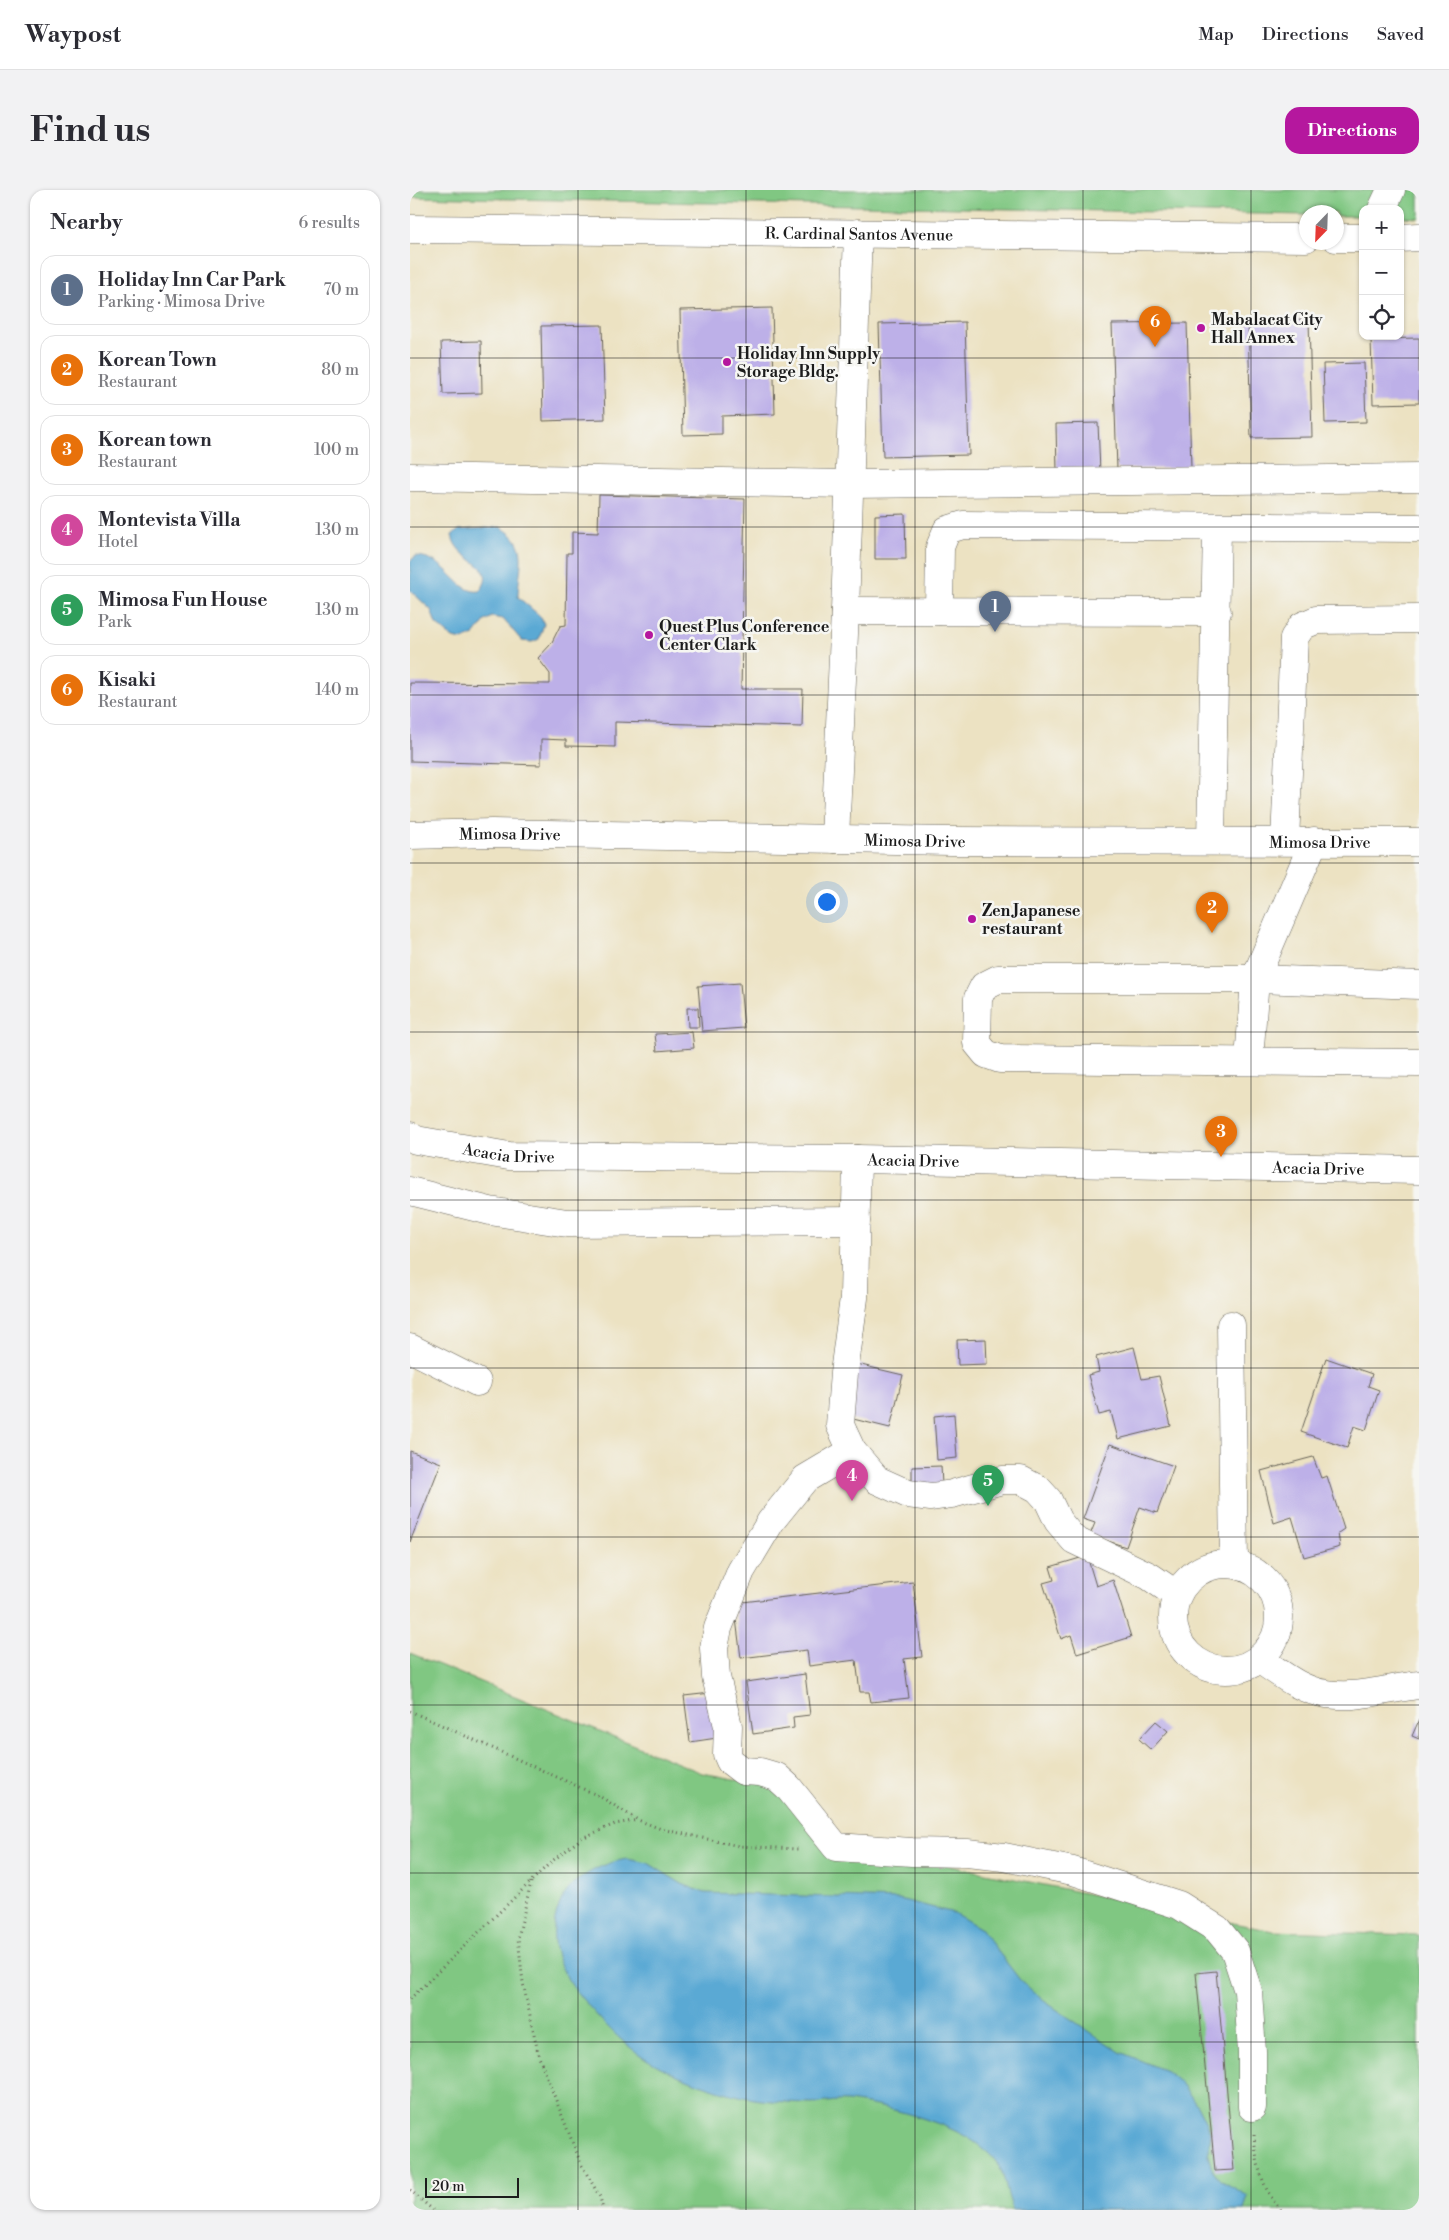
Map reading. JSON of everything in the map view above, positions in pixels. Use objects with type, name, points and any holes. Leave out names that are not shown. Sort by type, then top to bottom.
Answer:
[{"type":"street","points":[[1384,205],[1390,190]]},
{"type":"street","name":"R. Cardinal Santos Avenue","points":[[410,230],[858,232],[1299,238]]},
{"type":"street","points":[[835,839],[858,232]]},
{"type":"street","points":[[1344,238],[1359,238]]},
{"type":"street","points":[[1404,238],[1419,238]]},
{"type":"street","points":[[410,476],[608,482],[849,484],[1419,478]]},
{"type":"street","points":[[940,611],[940,547],[947,530],[964,525],[1419,528]]},
{"type":"street","points":[[1211,840],[1217,612],[1217,528]]},
{"type":"street","points":[[845,611],[1217,612]]},
{"type":"street","points":[[1285,841],[1294,638],[1302,626],[1316,620],[1419,618]]},
{"type":"street","name":"Mimosa Drive","points":[[410,836],[492,833],[950,841],[1211,840],[1419,842]]},
{"type":"street","points":[[1249,1061],[1255,979],[1314,841]]},
{"type":"street","points":[[1419,985],[1255,979],[998,979],[984,986],[978,998],[977,1043],[986,1054],[1000,1059],[1419,1063]]},
{"type":"street","name":"Acacia Drive","points":[[412,1143],[509,1156],[1419,1170]]},
{"type":"street","points":[[857,1160],[854,1298],[844,1373],[840,1425],[852,1451],[878,1480],[908,1494],[931,1497],[952,1494],[1002,1480],[1021,1480],[1038,1489],[1048,1500],[1058,1521],[1074,1540],[1149,1576],[1177,1596]]},
{"type":"street","points":[[410,1191],[490,1212],[567,1223],[856,1221]]},
{"type":"street","points":[[1231,1325],[1234,1564]]},
{"type":"street","points":[[410,1348],[477,1382]]},
{"type":"street","points":[[852,1451],[805,1478],[771,1521],[741,1571],[718,1628],[714,1648],[716,1676],[728,1726],[730,1761],[744,1771],[760,1772],[777,1778],[788,1787],[836,1847],[912,1852],[967,1852],[1004,1857],[1073,1871],[1179,1905],[1216,1929],[1235,1951],[1248,1991],[1252,2052],[1252,2107]]},
{"type":"street","points":[[1217,1564],[1234,1564],[1251,1569],[1265,1580],[1275,1595],[1280,1612],[1278,1630],[1271,1646],[1259,1658],[1244,1667],[1227,1670],[1209,1667],[1193,1659],[1182,1646],[1174,1630],[1172,1613],[1177,1596],[1186,1581],[1200,1570],[1217,1564]]},
{"type":"street","points":[[1259,1658],[1290,1680],[1327,1694],[1352,1694],[1419,1685]]},
{"type":"path","points":[[410,1711],[599,1796],[638,1820],[661,1829],[739,1846],[780,1849],[836,1847]]},
{"type":"path","points":[[410,1999],[531,1882],[582,1838],[615,1824],[638,1820]]},
{"type":"path","points":[[531,1882],[522,1912],[518,1938],[523,1983],[539,2057],[581,2164],[600,2197],[603,2210]]},
{"type":"path","points":[[1252,2107],[1255,2147],[1260,2175],[1273,2201],[1281,2210]]},
{"type":"path","points":[[410,2190],[433,2210]]},
{"type":"green space","points":[[410,190],[1419,190],[1419,218],[1404,217],[1404,205],[1359,205],[1359,216],[1344,216],[1344,205],[1299,205],[1299,215],[410,197]]},
{"type":"green space","points":[[410,1653],[702,1773],[778,1787],[841,1844],[1273,1931],[1419,1935],[1419,2210],[410,2210]]},
{"type":"water","points":[[500,527],[510,533],[520,549],[521,567],[518,597],[540,616],[544,624],[539,639],[532,642],[522,641],[503,619],[492,617],[485,621],[474,635],[463,640],[453,638],[436,624],[431,610],[410,590],[410,561],[416,556],[427,558],[436,562],[465,587],[472,591],[480,591],[485,582],[485,574],[481,568],[461,552],[455,544],[452,535],[459,530]]},
{"type":"water","points":[[627,1859],[648,1863],[682,1884],[705,1893],[899,1899],[954,1913],[980,1928],[1020,1980],[1044,2001],[1120,2052],[1166,2071],[1182,2084],[1197,2105],[1211,2133],[1208,2155],[1212,2170],[1222,2181],[1248,2196],[1244,2210],[1013,2210],[1002,2172],[993,2157],[973,2141],[946,2127],[914,2115],[848,2101],[804,2103],[748,2098],[681,2077],[651,2062],[617,2036],[585,2002],[562,1969],[554,1945],[555,1920],[563,1896],[578,1880],[587,1874],[607,1864]]},
{"type":"building","name":"Holiday Inn Supply Storage Bldg.","points":[[772,308],[775,414],[722,416],[722,434],[683,435],[680,310]]},
{"type":"building","points":[[1309,319],[1312,437],[1251,438],[1248,320]]},
{"type":"building","points":[[965,322],[969,455],[883,457],[879,324]]},
{"type":"building","points":[[1187,323],[1191,468],[1117,469],[1112,324]]},
{"type":"building","points":[[602,325],[605,419],[543,421],[541,326]]},
{"type":"building","points":[[1404,338],[1419,338],[1419,403],[1373,404],[1371,340],[1404,340]]},
{"type":"building","points":[[481,341],[482,393],[443,394],[441,342]]},
{"type":"building","points":[[1364,363],[1366,422],[1325,423],[1323,364]]},
{"type":"building","points":[[1098,423],[1100,472],[1057,473],[1056,424]]},
{"type":"building","name":"Quest Plus Conference Center Clark","points":[[599,495],[745,499],[741,689],[803,689],[802,727],[615,722],[615,747],[566,746],[566,740],[541,739],[541,765],[410,761],[410,683],[550,684],[550,674],[538,658],[551,644],[560,626],[566,625],[567,553],[572,553],[572,532],[598,533]]},
{"type":"building","points":[[905,514],[906,559],[875,559],[875,515]]},
{"type":"building","points":[[740,983],[744,1028],[702,1031],[698,986]]},
{"type":"building","points":[[687,1008],[698,1008],[699,1027],[688,1027]]},
{"type":"building","points":[[692,1032],[694,1048],[657,1051],[655,1034]]},
{"type":"building","points":[[986,1339],[987,1364],[958,1365],[957,1340]]},
{"type":"building","points":[[1134,1347],[1142,1379],[1159,1376],[1171,1426],[1118,1439],[1111,1412],[1099,1415],[1088,1375],[1099,1372],[1096,1357]]},
{"type":"building","points":[[1326,1358],[1372,1374],[1368,1386],[1379,1390],[1366,1430],[1354,1426],[1347,1448],[1301,1432]]},
{"type":"building","points":[[857,1364],[903,1375],[890,1428],[845,1417]]},
{"type":"building","points":[[954,1414],[957,1458],[937,1460],[934,1416]]},
{"type":"building","points":[[1110,1444],[1174,1466],[1157,1513],[1140,1507],[1126,1547],[1090,1535],[1095,1523],[1083,1519]]},
{"type":"building","points":[[410,1451],[441,1463],[410,1542]]},
{"type":"building","points":[[1313,1457],[1321,1478],[1327,1476],[1344,1529],[1338,1533],[1340,1547],[1304,1557],[1292,1517],[1274,1523],[1261,1471]]},
{"type":"building","points":[[941,1466],[942,1485],[912,1486],[912,1467]]},
{"type":"building","points":[[1087,1556],[1096,1586],[1113,1580],[1131,1637],[1077,1654],[1071,1635],[1061,1639],[1043,1583],[1054,1580],[1050,1567]]},
{"type":"building","points":[[913,1582],[922,1657],[904,1659],[909,1698],[871,1702],[869,1692],[860,1692],[856,1660],[809,1666],[807,1650],[741,1658],[734,1603]]},
{"type":"building","points":[[805,1674],[810,1715],[793,1717],[794,1728],[753,1734],[746,1682]]},
{"type":"building","points":[[711,1693],[717,1738],[690,1742],[684,1696]]},
{"type":"building","points":[[1419,1720],[1419,1739],[1412,1736]]},
{"type":"building","points":[[1156,1721],[1168,1731],[1151,1750],[1139,1739]]},
{"type":"building","points":[[1216,1971],[1234,2170],[1215,2171],[1196,1973]]},
{"type":"place","name":"Mabalacat City Hall Annex","points":[[1201,328]]},
{"type":"place","name":"Kisaki","points":[[1155,347]]},
{"type":"place","name":"Holiday Inn Supply Storage Bldg.","points":[[727,362]]},
{"type":"place","name":"Holiday Inn Car Park","points":[[995,632]]},
{"type":"place","name":"Quest Plus Conference Center Clark","points":[[649,635]]},
{"type":"place","name":"Zen Japanese restaurant","points":[[972,919]]},
{"type":"place","name":"Korean Town","points":[[1212,933]]},
{"type":"place","name":"Korean town","points":[[1221,1157]]},
{"type":"place","name":"Montevista Villa","points":[[852,1501]]},
{"type":"place","name":"Mimosa Fun House","points":[[988,1506]]}]
